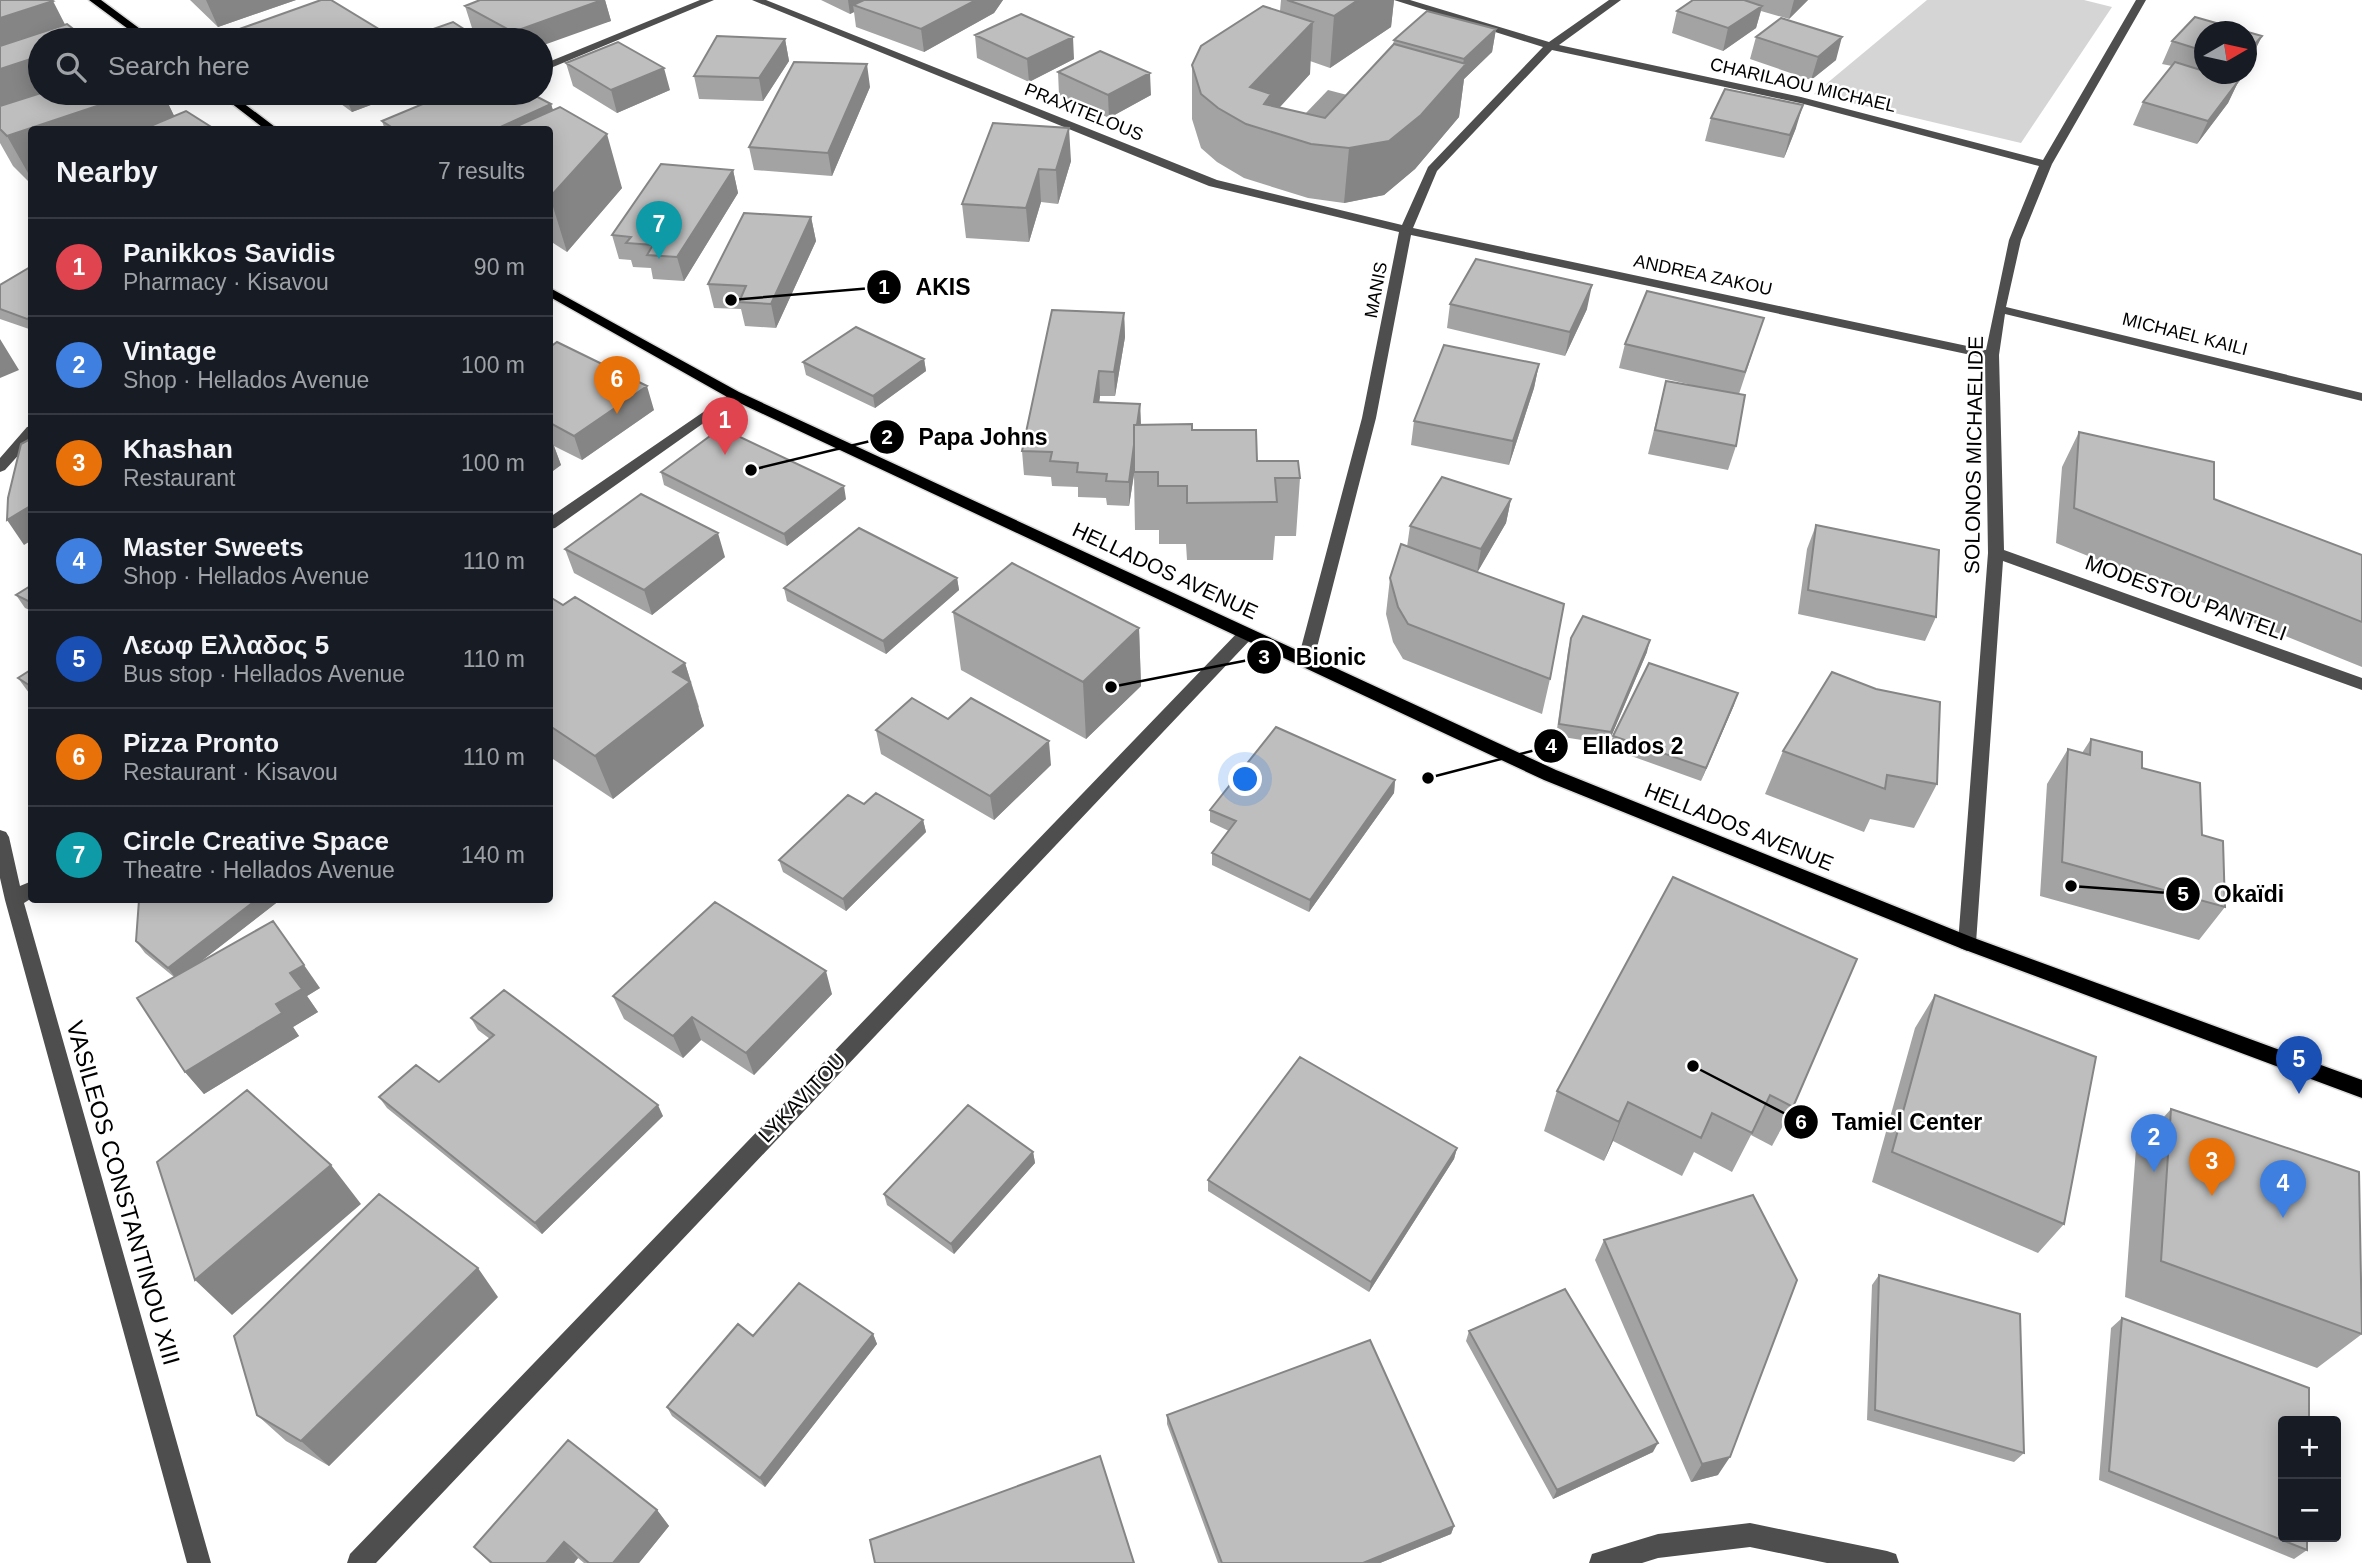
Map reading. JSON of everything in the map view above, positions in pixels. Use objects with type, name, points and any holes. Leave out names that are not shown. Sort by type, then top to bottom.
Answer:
[{"type":"main road","points":[[94,0],[133,28]]},
{"type":"main road","points":[[240,105],[268,126]]},
{"type":"main road","name":"HELLADOS AVENUE","points":[[553,294],[734,395],[1550,775],[1967,943],[2362,1089]]},
{"type":"street","points":[[553,64],[709,0]]},
{"type":"street","name":"PRAXITELOUS","points":[[757,0],[1213,183],[1406,230]]},
{"type":"street","name":"CHARILAOU MICHAEL","points":[[1399,0],[1550,46],[1801,100],[2046,164]]},
{"type":"street","name":"MANIS","points":[[1305,663],[1369,418],[1406,230],[1432,170],[1550,46],[1616,0]]},
{"type":"street","name":"SOLONOS MICHAELIDE","points":[[1967,943],[1996,553],[1992,355],[1999,309],[2015,240],[2046,164],[2136,2]]},
{"type":"street","name":"ANDREA ZAKOU","points":[[1406,230],[1992,355]]},
{"type":"street","name":"MICHAEL KAILI","points":[[1999,309],[2362,397]]},
{"type":"street","points":[[553,522],[734,395]]},
{"type":"street","points":[[0,467],[28,435]]},
{"type":"street","name":"MODESTOU PANTELI","points":[[1996,553],[2362,684]]},
{"type":"street","name":"LYKAVITOU","points":[[359,1563],[1246,634]]},
{"type":"street","name":"VASILEOS CONSTANTINOU XIII","points":[[0,837],[23,894],[199,1563]]},
{"type":"street","points":[[1601,1563],[1658,1546],[1750,1535],[1887,1563]]},
{"type":"shaded area","points":[[1927,0],[2084,0],[2112,7],[2021,143],[1814,94]]},
{"type":"shaded area","points":[[1328,90],[1355,97],[1308,146],[1281,139]]},
{"type":"building","points":[[0,0],[51,0],[53,1],[0,18]]},
{"type":"building","points":[[321,0],[331,0],[377,28],[242,28]]},
{"type":"building","points":[[480,0],[602,0],[524,28],[506,28],[465,6]]},
{"type":"building","points":[[864,0],[976,0],[921,29],[853,5]]},
{"type":"building","points":[[1287,0],[1358,0],[1334,16]]},
{"type":"building","points":[[1693,0],[1744,0],[1762,6],[1728,28],[1677,11]]},
{"type":"building","points":[[1263,6],[1313,22],[1250,87],[1271,94],[1264,104],[1325,118],[1394,44],[1466,64],[1421,115],[1389,141],[1349,148],[1311,144],[1246,124],[1218,108],[1201,94],[1192,65],[1201,46]]},
{"type":"building","points":[[1427,11],[1496,29],[1464,59],[1394,40]]},
{"type":"building","points":[[1021,14],[1073,37],[1027,59],[975,35]]},
{"type":"building","points":[[2195,17],[2209,21],[2194,21],[2194,48],[2172,41]]},
{"type":"building","points":[[1781,18],[1842,37],[1818,57],[1756,37]]},
{"type":"building","points":[[453,22],[462,28],[436,28]]},
{"type":"building","points":[[67,24],[72,28],[55,28]]},
{"type":"building","points":[[717,36],[785,39],[759,78],[694,76]]},
{"type":"building","points":[[28,37],[28,60],[0,69],[0,46]]},
{"type":"building","points":[[618,42],[664,68],[611,90],[566,63]]},
{"type":"building","points":[[1100,51],[1150,73],[1108,95],[1058,72]]},
{"type":"building","points":[[794,62],[867,64],[828,153],[749,147]]},
{"type":"building","points":[[2175,62],[2194,68],[2194,84],[2236,84],[2208,121],[2143,102]]},
{"type":"building","points":[[1725,89],[1803,105],[1790,135],[1711,118]]},
{"type":"building","points":[[28,97],[28,105],[100,105],[37,126],[28,126],[28,129],[7,136],[0,129],[0,106]]},
{"type":"building","points":[[420,105],[549,105],[503,126],[390,126],[382,121]]},
{"type":"building","points":[[560,107],[607,134],[553,194],[553,126],[517,126]]},
{"type":"building","points":[[186,111],[210,126],[150,126]]},
{"type":"building","points":[[993,123],[1069,128],[1056,170],[1039,169],[1026,208],[962,204]]},
{"type":"building","points":[[661,164],[733,170],[677,257],[647,255],[653,245],[626,243],[631,237],[612,235]]},
{"type":"building","points":[[744,213],[811,217],[771,304],[739,302],[746,286],[708,284]]},
{"type":"building","points":[[1476,259],[1592,285],[1570,332],[1450,304]]},
{"type":"building","points":[[28,268],[28,318],[0,309],[0,285]]},
{"type":"building","points":[[1647,291],[1764,318],[1745,372],[1625,344]]},
{"type":"building","points":[[1052,310],[1124,313],[1114,372],[1099,371],[1094,402],[1140,404],[1137,425],[1134,425],[1129,482],[1106,481],[1107,474],[1077,472],[1078,463],[1050,461],[1052,452],[1022,451]]},
{"type":"building","points":[[856,327],[924,359],[873,396],[803,362]]},
{"type":"building","points":[[557,342],[647,386],[574,436],[553,425],[553,345]]},
{"type":"building","points":[[1444,345],[1539,364],[1513,441],[1414,421]]},
{"type":"building","points":[[1666,381],[1745,395],[1736,446],[1655,430]]},
{"type":"building","points":[[1192,424],[1192,430],[1256,430],[1257,461],[1298,461],[1300,478],[1275,478],[1277,502],[1187,503],[1187,486],[1158,486],[1158,472],[1134,472],[1134,425]]},
{"type":"building","points":[[721,428],[844,486],[784,534],[661,472]]},
{"type":"building","points":[[2079,432],[2214,462],[2214,499],[2362,555],[2362,622],[2074,508]]},
{"type":"building","points":[[28,440],[28,507],[7,520],[8,498],[21,444]]},
{"type":"building","points":[[1442,477],[1511,499],[1481,549],[1410,526]]},
{"type":"building","points":[[641,494],[718,533],[644,590],[565,549]]},
{"type":"building","points":[[1816,525],[1939,550],[1936,617],[1808,590]]},
{"type":"building","points":[[859,528],[957,578],[883,641],[784,588]]},
{"type":"building","points":[[1401,544],[1564,604],[1550,679],[1408,624],[1398,607],[1390,578]]},
{"type":"building","points":[[1012,563],[1139,628],[1083,682],[953,612]]},
{"type":"building","points":[[28,588],[28,601],[16,595]]},
{"type":"building","points":[[575,597],[685,663],[673,672],[690,682],[595,756],[553,728],[553,599],[563,605]]},
{"type":"building","points":[[1583,616],[1650,640],[1611,732],[1559,724],[1571,638]]},
{"type":"building","points":[[1649,663],[1738,693],[1706,768],[1613,736]]},
{"type":"building","points":[[28,672],[28,684],[18,678]]},
{"type":"building","points":[[1832,672],[1876,689],[1940,702],[1937,784],[1887,775],[1885,789],[1783,751]]},
{"type":"building","points":[[912,698],[948,719],[971,698],[1049,741],[990,796],[876,730]]},
{"type":"building","points":[[1276,727],[1395,780],[1310,900],[1212,853],[1236,821],[1210,810]]},
{"type":"building","points":[[2091,739],[2142,752],[2142,768],[2200,783],[2202,835],[2223,841],[2225,907],[2062,862],[2068,749],[2090,755]]},
{"type":"building","points":[[876,793],[923,820],[843,899],[779,860],[848,795],[864,804]]},
{"type":"building","points":[[1673,877],[1857,959],[1793,1107],[1770,1095],[1752,1133],[1712,1113],[1701,1138],[1628,1102],[1619,1122],[1557,1091]]},
{"type":"building","points":[[715,902],[826,971],[746,1053],[692,1017],[673,1036],[613,996]]},
{"type":"building","points":[[139,903],[252,903],[168,968],[136,941]]},
{"type":"building","points":[[273,921],[304,965],[290,973],[302,989],[276,1004],[282,1013],[185,1072],[137,998]]},
{"type":"building","points":[[504,990],[658,1105],[535,1223],[379,1097],[416,1065],[439,1082],[494,1035],[471,1018]]},
{"type":"building","points":[[1935,995],[2096,1057],[2064,1224],[1892,1152]]},
{"type":"building","points":[[1300,1057],[1457,1148],[1371,1282],[1208,1180]]},
{"type":"building","points":[[247,1090],[331,1165],[195,1280],[157,1162]]},
{"type":"building","points":[[968,1105],[1033,1152],[951,1244],[884,1194]]},
{"type":"building","points":[[2171,1109],[2359,1172],[2362,1334],[2161,1261]]},
{"type":"building","points":[[379,1194],[478,1268],[301,1441],[257,1415],[234,1336]]},
{"type":"building","points":[[1753,1195],[1797,1280],[1730,1457],[1702,1464],[1604,1240]]},
{"type":"building","points":[[1879,1275],[2020,1314],[2024,1453],[1875,1410]]},
{"type":"building","points":[[799,1283],[873,1334],[760,1478],[667,1407],[738,1324],[753,1336]]},
{"type":"building","points":[[1565,1289],[1658,1443],[1557,1490],[1469,1331]]},
{"type":"building","points":[[2122,1318],[2309,1388],[2309,1416],[2278,1416],[2278,1538],[2109,1471]]},
{"type":"building","points":[[1370,1340],[1454,1526],[1363,1563],[1222,1563],[1167,1415]]},
{"type":"building","points":[[568,1440],[657,1510],[613,1563],[589,1563],[564,1542],[546,1563],[492,1563],[474,1547]]},
{"type":"building","points":[[1100,1456],[1134,1563],[875,1563],[870,1540]]},
{"type":"building","points":[[2287,1542],[2307,1542],[2307,1550]]},
{"type":"place","name":"Circle Creative Space","points":[[659,259]]},
{"type":"place","name":"AKIS","points":[[731,300]]},
{"type":"place","name":"Pizza Pronto","points":[[617,414]]},
{"type":"place","name":"Panikkos Savidis","points":[[725,455]]},
{"type":"place","name":"Papa Johns","points":[[751,470]]},
{"type":"place","name":"Bionic","points":[[1111,687]]},
{"type":"place","name":"Ellados 2","points":[[1428,778]]},
{"type":"place","name":"Okaïdi","points":[[2071,886]]},
{"type":"place","name":"Tamiel Center","points":[[1693,1066]]},
{"type":"place","name":"Λεωφ Ελλαδος 5","points":[[2299,1094]]},
{"type":"place","name":"Vintage","points":[[2154,1172]]},
{"type":"place","name":"Khashan","points":[[2212,1196]]},
{"type":"place","name":"Master Sweets","points":[[2283,1218]]}]
